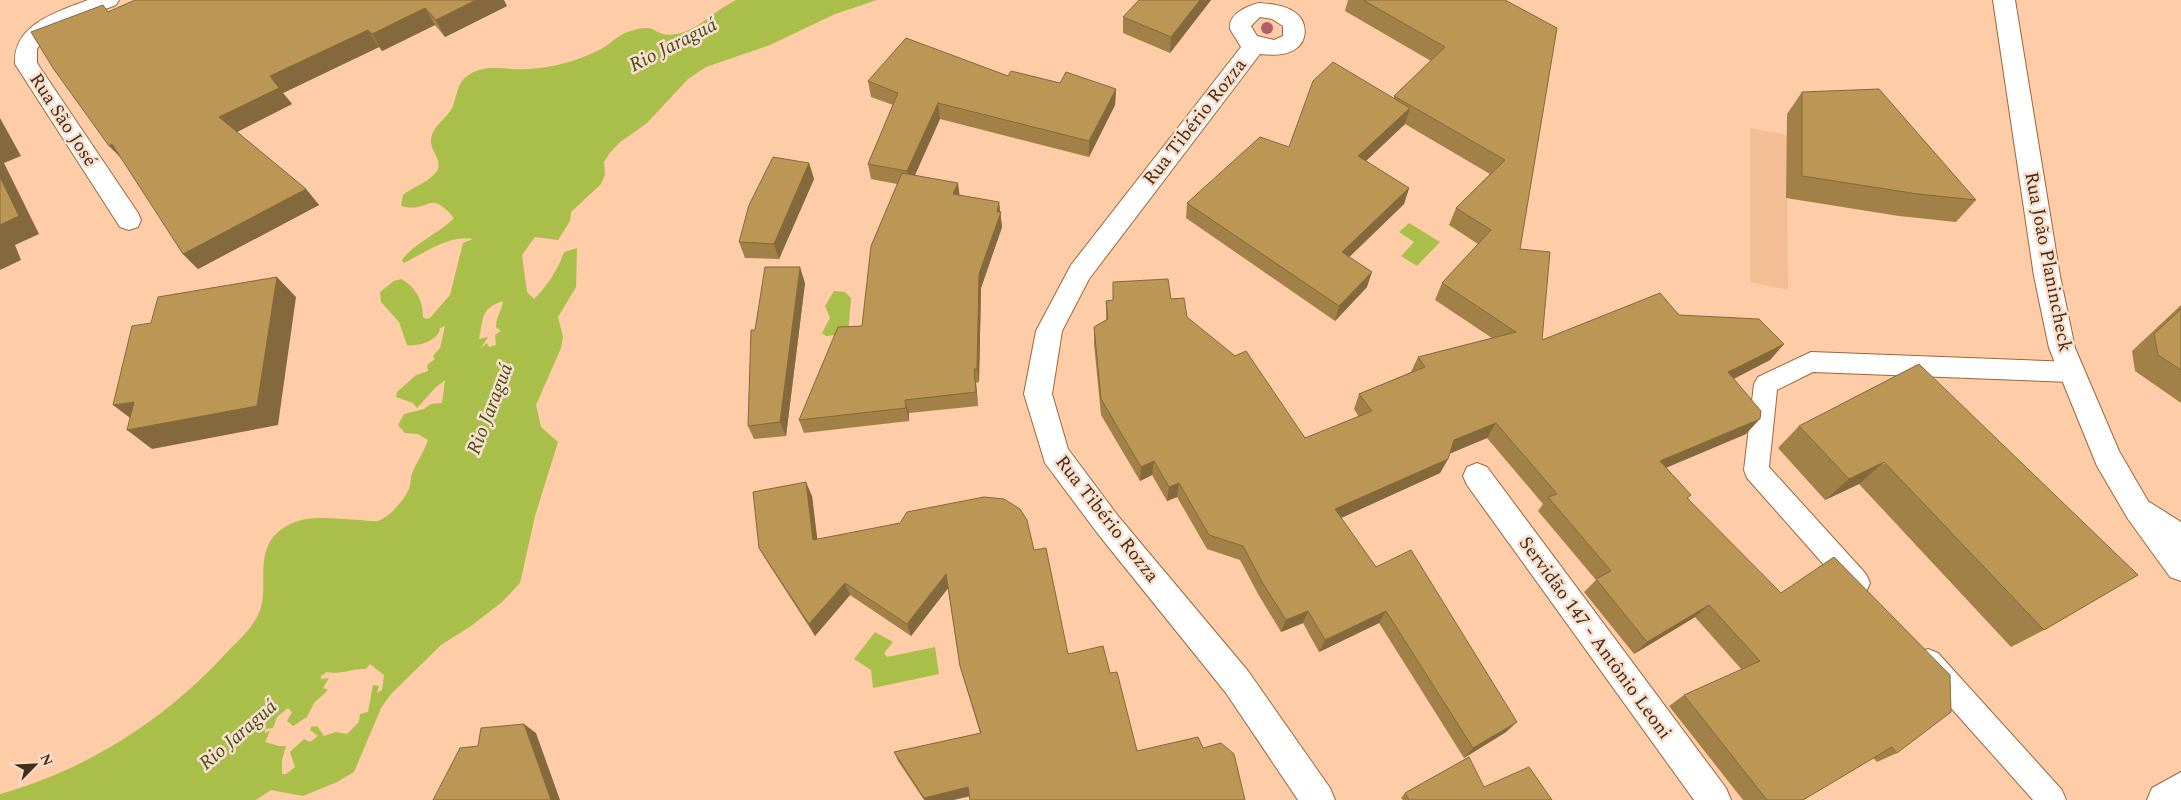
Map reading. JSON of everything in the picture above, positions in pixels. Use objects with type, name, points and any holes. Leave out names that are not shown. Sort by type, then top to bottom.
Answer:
[{"type":"street","name":"Rua São José","points":[[108,0],[54,23],[34,36],[26,48],[26,64],[129,220]]},
{"type":"street","name":"Rua João Planincheck","points":[[2004,0],[2047,276],[2062,348],[2107,457],[2138,510],[2181,567]]},
{"type":"street","name":"Rua Tibério Rozza","points":[[1285,6],[1297,31],[1294,39],[1287,44],[1277,48],[1254,45],[1241,33],[1240,25],[1243,19],[1259,10],[1285,6]]},
{"type":"street","name":"Rua Tibério Rozza","points":[[1254,45],[1080,272],[1048,331],[1038,394],[1055,454],[1108,525],[1237,682],[1318,800]]},
{"type":"street","name":"Servidão 147 - Antônio Leoni","points":[[1477,476],[1714,800]]},
{"type":"street","points":[[2138,510],[2181,538]]},
{"type":"street","points":[[2164,800],[2181,789]]},
{"type":"lane","points":[[1872,600],[1756,470],[1766,384],[1812,362],[2071,372]]},
{"type":"lane","points":[[1912,644],[2052,800]]},
{"type":"shaded area","points":[[1750,128],[1787,135],[1788,290],[1750,282]]},
{"type":"water","name":"Rio Jaraguá","points":[[736,0],[877,0],[835,14],[770,45],[706,67],[688,79],[647,123],[619,143],[609,154],[604,162],[605,175],[601,184],[571,212],[570,221],[558,240],[535,237],[522,255],[527,292],[534,299],[552,277],[564,252],[577,248],[576,287],[558,317],[563,337],[561,348],[536,405],[541,427],[558,442],[535,516],[520,583],[502,602],[471,626],[441,645],[391,694],[381,708],[354,772],[337,782],[303,796],[271,790],[256,800],[0,800],[0,794],[64,771],[124,739],[179,698],[205,675],[245,634],[259,613],[262,604],[266,550],[271,540],[279,531],[288,525],[307,519],[328,518],[378,521],[392,512],[404,498],[409,489],[411,476],[428,440],[418,434],[405,433],[398,425],[404,414],[424,409],[431,404],[442,403],[445,380],[417,408],[413,403],[396,397],[397,392],[416,375],[428,371],[427,365],[435,359],[433,356],[440,348],[445,326],[440,328],[439,333],[432,340],[416,345],[407,345],[399,322],[381,302],[380,292],[394,281],[401,279],[411,286],[418,295],[422,305],[423,317],[426,319],[430,318],[450,295],[463,243],[473,239],[455,239],[404,263],[402,261],[411,250],[454,218],[439,204],[429,203],[411,208],[401,206],[403,195],[431,178],[437,171],[439,163],[431,142],[433,132],[452,108],[458,88],[463,80],[473,72],[488,68],[537,68],[566,63],[593,53],[617,37],[638,29],[649,28],[670,35],[685,32]],"holes":[[[503,301],[496,323],[496,327],[501,331],[495,335],[496,345],[489,347],[487,343],[481,348],[488,337],[479,339],[484,315],[490,307]],[[370,664],[384,675],[382,690],[377,693],[379,686],[373,685],[368,712],[360,714],[359,722],[347,734],[336,732],[324,736],[317,726],[311,727],[310,730],[318,736],[310,742],[304,739],[290,752],[295,767],[286,774],[282,774],[282,760],[286,746],[265,742],[270,731],[265,733],[265,729],[273,728],[277,717],[288,708],[292,712],[287,721],[293,726],[307,717],[314,703],[328,690],[323,688],[329,678],[321,679],[321,676],[327,672],[337,673],[366,669]]]},
{"type":"water","points":[[1409,223],[1440,242],[1417,266],[1401,256],[1414,242],[1399,232]]},
{"type":"water","points":[[834,291],[845,292],[851,298],[848,334],[826,336],[822,333],[830,318],[825,306]]},
{"type":"water","points":[[875,632],[893,642],[884,653],[887,657],[935,647],[939,674],[873,688],[871,670],[854,659]]},
{"type":"building","points":[[135,0],[476,0],[436,20],[425,8],[372,34],[368,30],[270,76],[279,88],[219,117],[306,189],[183,254],[112,144],[109,146],[53,68],[31,32],[103,5],[108,12]]},
{"type":"building","points":[[1139,0],[1200,0],[1171,37],[1123,17]]},
{"type":"building","points":[[1363,0],[1505,0],[1557,28],[1520,249],[1550,252],[1542,340],[1660,293],[1679,315],[1759,319],[1784,344],[1728,372],[1761,411],[1760,419],[1660,461],[1691,495],[1687,498],[1781,593],[1834,557],[1950,675],[1951,712],[1897,753],[1892,747],[1803,800],[1767,800],[1684,695],[1760,661],[1709,605],[1647,642],[1596,579],[1611,571],[1548,497],[1557,494],[1496,423],[1454,440],[1448,459],[1335,509],[1376,567],[1411,550],[1517,722],[1473,748],[1386,611],[1325,640],[1308,611],[1286,620],[1262,582],[1243,546],[1209,535],[1179,483],[1169,487],[1154,461],[1141,467],[1101,399],[1094,327],[1108,319],[1106,301],[1113,300],[1113,282],[1168,279],[1171,299],[1184,298],[1187,317],[1235,356],[1246,351],[1305,438],[1372,411],[1359,394],[1425,367],[1418,357],[1516,332],[1442,283],[1491,230],[1456,208],[1505,160],[1394,96],[1445,47]]},
{"type":"building","points":[[906,38],[1008,76],[1011,71],[1060,83],[1066,72],[1116,89],[1089,141],[938,103],[907,171],[868,164],[898,93],[868,81]]},
{"type":"building","points":[[1333,62],[1410,108],[1358,156],[1409,188],[1342,252],[1372,272],[1339,306],[1187,203],[1260,137],[1289,147],[1313,81]]},
{"type":"building","points":[[1879,89],[1976,200],[1918,194],[1802,176],[1802,92]]},
{"type":"building","points":[[773,157],[809,163],[774,244],[739,242],[749,205]]},
{"type":"building","points":[[902,173],[958,183],[953,194],[999,202],[997,212],[1001,212],[979,274],[977,369],[974,369],[976,392],[905,400],[906,408],[799,420],[838,327],[862,326],[871,246]]},
{"type":"building","points":[[0,177],[19,216],[0,225]]},
{"type":"building","points":[[765,267],[800,267],[780,422],[748,426],[751,330],[755,330]]},
{"type":"building","points":[[277,277],[257,406],[127,430],[134,402],[113,405],[132,326],[151,323],[158,297]]},
{"type":"building","points":[[2181,309],[2181,370],[2158,355],[2154,334]]},
{"type":"building","points":[[1919,364],[2138,575],[2044,630],[1884,462],[1849,479],[1799,426]]},
{"type":"building","points":[[806,482],[813,540],[900,523],[907,512],[984,497],[1004,499],[1020,509],[1027,520],[1034,550],[1046,548],[1068,654],[1103,646],[1110,673],[1117,672],[1137,751],[1198,737],[1203,748],[1221,743],[1234,754],[1245,800],[970,800],[968,787],[924,798],[894,752],[981,733],[960,666],[946,574],[907,624],[845,583],[809,624],[759,548],[753,492]]},
{"type":"building","points":[[524,724],[551,800],[433,800],[460,748],[478,746],[481,728]]},
{"type":"building","points":[[1469,757],[1484,787],[1529,767],[1552,800],[1409,800],[1405,793]]}]
